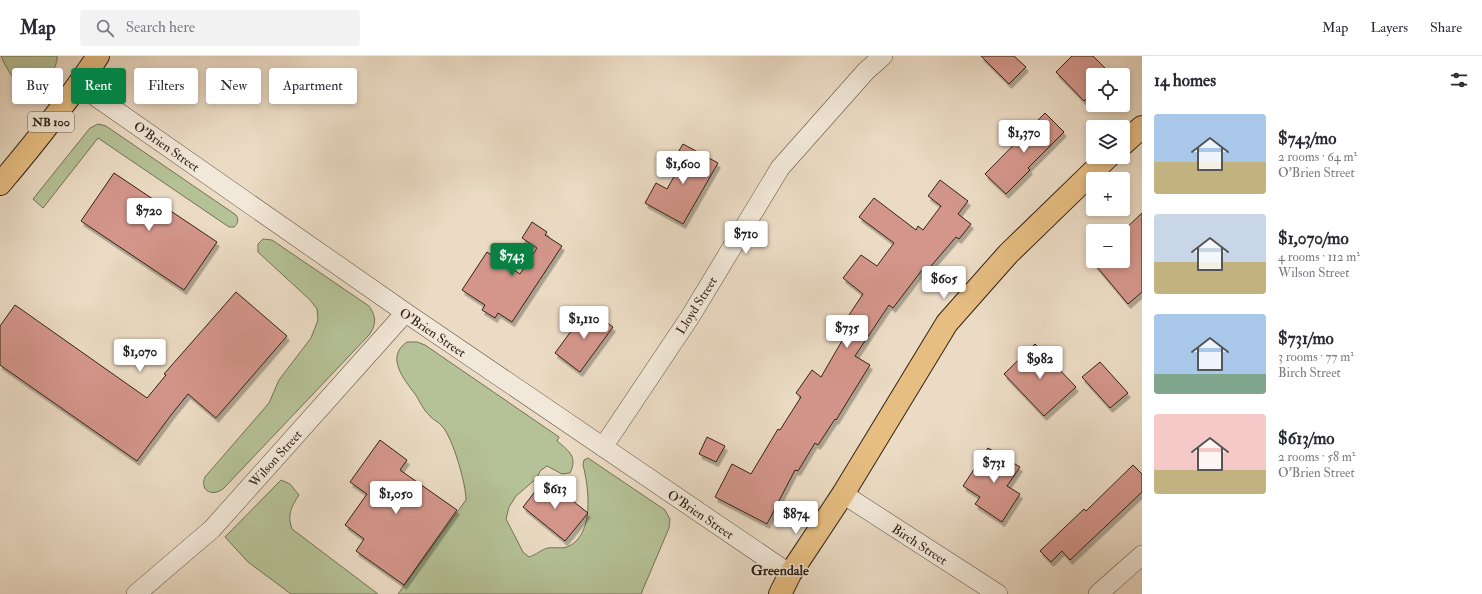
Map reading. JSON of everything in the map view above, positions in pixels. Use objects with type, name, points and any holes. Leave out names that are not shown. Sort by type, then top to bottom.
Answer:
[{"type":"main road","name":"NB 100","points":[[90,68],[98,56]]},
{"type":"main road","name":"NB 100","points":[[0,184],[71,95]]},
{"type":"main road","points":[[1130,138],[1142,127]]},
{"type":"main road","points":[[780,594],[790,574],[843,494],[946,323],[1008,254],[1101,164]]},
{"type":"street","name":"Lloyd Street","points":[[602,447],[690,317],[780,168],[866,71],[883,56]]},
{"type":"street","name":"O'Brien Street","points":[[106,104],[405,313],[790,574]]},
{"type":"street","name":"Wilson Street","points":[[136,594],[212,529],[405,313]]},
{"type":"street","name":"Birch Street","points":[[843,494],[998,594]]},
{"type":"street","points":[[1098,594],[1142,555]]},
{"type":"green space","points":[[1,56],[57,56],[54,68],[12,68],[12,75]]},
{"type":"green space","points":[[98,124],[106,126],[236,215],[238,221],[234,227],[229,227],[98,138],[43,208],[33,199],[90,128]]},
{"type":"green space","points":[[263,239],[272,240],[369,306],[375,320],[372,331],[369,335],[224,488],[216,492],[208,492],[204,486],[205,477],[269,403],[279,380],[311,338],[318,320],[317,309],[310,300],[258,252],[258,244]]},
{"type":"green space","points":[[407,342],[417,342],[425,345],[559,437],[557,441],[573,458],[570,473],[562,474],[547,466],[540,471],[537,478],[516,496],[509,507],[506,519],[523,552],[529,557],[546,549],[567,547],[576,541],[582,533],[588,510],[587,486],[583,465],[584,460],[588,458],[665,510],[670,519],[669,528],[641,594],[398,594],[466,500],[464,483],[458,462],[446,432],[441,425],[425,411],[406,382],[399,368],[397,354]]},
{"type":"green space","points":[[281,480],[290,484],[299,495],[294,503],[290,515],[292,529],[378,594],[291,594],[248,562],[225,537]]},
{"type":"building","points":[[981,56],[1014,56],[1026,67],[1009,84]]},
{"type":"building","points":[[1072,56],[1093,56],[1105,68],[1086,68],[1086,99],[1084,101],[1056,72]]},
{"type":"building","points":[[1045,113],[1064,132],[1028,168],[1030,170],[1006,194],[985,174]]},
{"type":"building","points":[[683,144],[718,163],[683,224],[645,203],[656,183],[667,189],[681,164],[674,159]]},
{"type":"building","points":[[114,173],[217,242],[184,290],[81,221]]},
{"type":"building","points":[[940,180],[968,201],[958,214],[971,224],[959,239],[956,237],[925,273],[922,270],[893,308],[889,305],[855,356],[870,365],[836,420],[835,419],[818,445],[815,443],[798,471],[795,470],[767,524],[715,497],[732,464],[751,474],[778,429],[780,430],[801,397],[796,393],[812,370],[821,377],[846,334],[839,330],[863,294],[843,278],[861,255],[877,266],[894,243],[859,217],[874,198],[916,230],[918,226],[923,230],[941,206],[928,196]]},
{"type":"building","points":[[1142,213],[1142,292],[1128,304],[1098,268],[1130,268],[1130,224]]},
{"type":"building","points":[[532,222],[547,232],[545,235],[562,246],[512,322],[498,313],[495,318],[482,310],[485,305],[462,290],[487,252],[520,274],[537,248],[522,238]]},
{"type":"building","points":[[236,292],[287,336],[216,418],[188,394],[137,461],[0,365],[0,326],[15,305],[147,398],[166,375],[164,374]]},
{"type":"building","points":[[588,308],[613,327],[580,372],[555,353]]},
{"type":"building","points":[[1035,344],[1076,387],[1044,416],[1004,374]]},
{"type":"building","points":[[1100,362],[1128,393],[1110,408],[1082,377]]},
{"type":"building","points":[[707,437],[725,446],[716,462],[699,454]]},
{"type":"building","points":[[380,440],[407,460],[400,470],[457,510],[404,585],[356,551],[364,539],[345,525],[367,494],[350,482]]},
{"type":"building","points":[[988,448],[1020,467],[1007,486],[1020,494],[1002,522],[975,504],[980,497],[963,486]]},
{"type":"building","points":[[1133,465],[1142,474],[1142,492],[1070,560],[1062,551],[1051,562],[1040,551],[1084,509],[1086,511]]},
{"type":"building","points":[[545,479],[588,513],[565,541],[523,507]]},
{"type":"district","name":"Greendale","points":[[780,570]]}]
